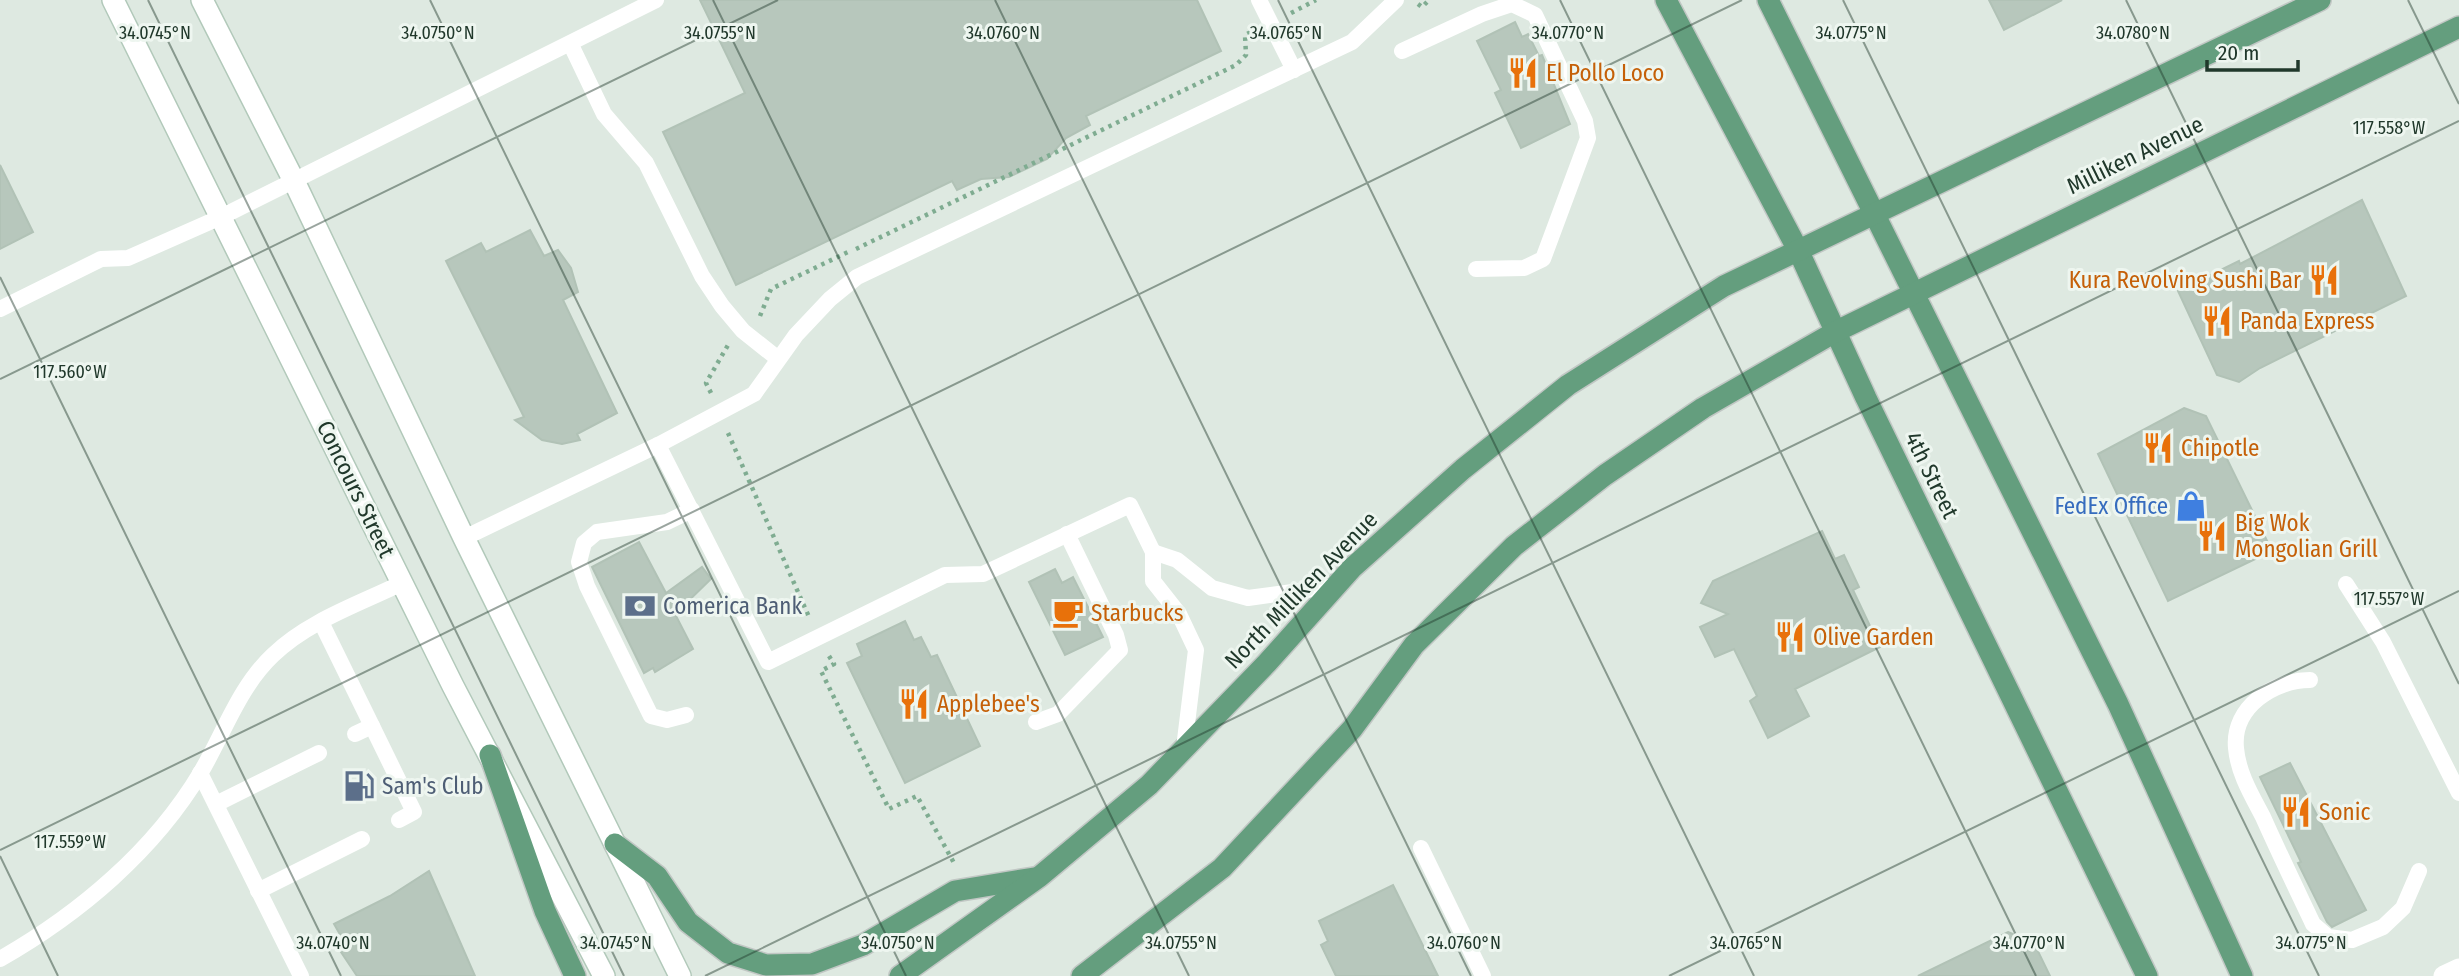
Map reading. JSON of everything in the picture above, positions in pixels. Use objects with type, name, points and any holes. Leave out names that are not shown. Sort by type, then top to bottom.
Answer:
[{"type":"main road","name":"4th Street","points":[[1667,0],[1799,252],[1835,332],[2147,976]]},
{"type":"main road","points":[[1768,0],[2109,687],[2242,976]]},
{"type":"main road","points":[[1799,252],[2296,5],[2320,0]]},
{"type":"main road","name":"Milliken Avenue","points":[[1835,332],[2459,27]]},
{"type":"main road","name":"North Milliken Avenue","points":[[900,976],[1039,877],[1149,785],[1336,586],[1463,469],[1568,385],[1724,286],[1799,252]]},
{"type":"main road","points":[[1082,976],[1232,858],[1352,729],[1414,645],[1514,546],[1605,475],[1703,408],[1835,332]]},
{"type":"main road","points":[[490,755],[545,911],[575,976]]},
{"type":"main road","points":[[615,844],[657,876],[688,922],[728,953],[766,965],[812,964],[863,945],[955,891],[1039,877]]},
{"type":"street","name":"Concours Street","points":[[113,0],[402,583],[604,976]]},
{"type":"street","points":[[202,0],[294,181],[464,538],[680,976]]},
{"type":"street","points":[[2444,976],[2459,969]]},
{"type":"lane","points":[[0,309],[101,259],[128,258],[221,217],[656,0]]},
{"type":"lane","points":[[1259,0],[1294,69]]},
{"type":"lane","points":[[464,538],[658,445],[754,394],[777,358],[830,299],[857,277],[1353,42],[1396,0]]},
{"type":"lane","points":[[1402,51],[1482,14],[1512,4],[1535,15],[1585,121],[1588,138],[1543,259],[1524,268],[1476,269]]},
{"type":"lane","points":[[570,45],[604,114],[646,163],[702,276],[743,331],[777,358]]},
{"type":"lane","points":[[658,445],[768,662],[945,575],[983,574],[1130,505],[1153,552],[1153,581],[1179,614],[1196,650],[1184,748]]},
{"type":"lane","points":[[686,715],[667,720],[651,716],[587,586],[579,562],[584,543],[597,532],[667,522],[692,510]]},
{"type":"lane","points":[[1036,722],[1058,714],[1120,650],[1116,635],[1067,534]]},
{"type":"lane","points":[[1153,552],[1177,560],[1212,588],[1248,598],[1336,586]]},
{"type":"lane","points":[[0,958],[46,932],[130,861],[171,818],[200,774],[251,678],[274,654],[304,631],[402,583]]},
{"type":"lane","points":[[2346,584],[2384,642],[2459,793]]},
{"type":"lane","points":[[321,622],[414,811],[399,820]]},
{"type":"lane","points":[[2310,680],[2293,680],[2255,699],[2242,719],[2235,746],[2242,776],[2313,924],[2328,937],[2352,940],[2383,928],[2403,908],[2419,871]]},
{"type":"lane","points":[[355,734],[372,726]]},
{"type":"lane","points":[[216,804],[319,753]]},
{"type":"lane","points":[[200,774],[301,976]]},
{"type":"lane","points":[[258,891],[362,838]]},
{"type":"lane","points":[[1421,848],[1483,976]]},
{"type":"path","points":[[954,863],[916,796],[889,809],[821,671],[834,664],[819,637],[706,383],[724,349],[762,314],[771,289],[1236,65],[1246,55],[1248,44],[1245,35],[1316,0]]},
{"type":"building","points":[[700,0],[1197,0],[1221,51],[1086,116],[1090,125],[1066,138],[1047,159],[1009,177],[981,179],[957,190],[952,181],[736,285],[663,132],[745,93]]},
{"type":"building","points":[[1989,0],[2062,0],[2004,30]]},
{"type":"building","name":"El Pollo Loco","points":[[1515,22],[1522,37],[1528,34],[1539,56],[1542,55],[1570,124],[1521,148],[1495,93],[1501,90],[1477,41]]},
{"type":"building","points":[[0,165],[33,232],[0,249]]},
{"type":"building","points":[[2362,200],[2406,296],[2260,368],[2239,382],[2217,375],[2178,291],[2239,261],[2240,264]]},
{"type":"building","points":[[530,230],[544,256],[558,250],[571,268],[578,292],[563,300],[617,413],[577,434],[580,440],[562,444],[542,440],[515,420],[524,417],[446,261],[481,243],[486,252]]},
{"type":"building","points":[[2184,408],[2206,416],[2272,551],[2168,601],[2098,454]]},
{"type":"building","name":"Olive Garden","points":[[1822,531],[1835,559],[1844,555],[1859,587],[1853,590],[1880,647],[1795,689],[1809,716],[1768,738],[1750,701],[1757,696],[1734,649],[1715,657],[1700,627],[1728,614],[1701,603],[1713,581]]},
{"type":"building","name":"Comerica Bank","points":[[639,542],[666,593],[702,567],[711,579],[675,614],[693,649],[655,672],[653,668],[644,673],[592,567]]},
{"type":"building","name":"Starbucks","points":[[1055,569],[1062,583],[1073,577],[1103,637],[1065,655],[1029,582]]},
{"type":"building","name":"Applebee's","points":[[905,621],[914,640],[921,637],[931,657],[937,655],[980,746],[905,783],[847,663],[862,656],[857,644]]},
{"type":"building","name":"Sonic","points":[[2290,763],[2366,910],[2332,927],[2298,863],[2301,862],[2260,777]]},
{"type":"building","points":[[429,871],[475,976],[357,976],[341,952],[346,945],[334,924],[390,896]]},
{"type":"building","points":[[1393,885],[1438,976],[1336,976],[1321,945],[1328,941],[1319,921]]},
{"type":"building","points":[[2008,932],[2034,943],[2050,976],[1918,976]]},
{"type":"place","name":"El Pollo Loco","points":[[1523,73]]},
{"type":"place","name":"Kura Revolving Sushi Bar","points":[[2324,280]]},
{"type":"place","name":"Panda Express","points":[[2217,321]]},
{"type":"place","name":"Chipotle","points":[[2158,448]]},
{"type":"place","name":"FedEx Office","points":[[2191,506]]},
{"type":"place","name":"Big Wok Mongolian Grill","points":[[2212,536]]},
{"type":"place","name":"Comerica Bank","points":[[640,606]]},
{"type":"place","name":"Starbucks","points":[[1068,613]]},
{"type":"place","name":"Olive Garden","points":[[1790,637]]},
{"type":"place","name":"Applebee's","points":[[914,704]]},
{"type":"place","name":"Sam's Club","points":[[359,786]]},
{"type":"place","name":"Sonic","points":[[2296,812]]}]
